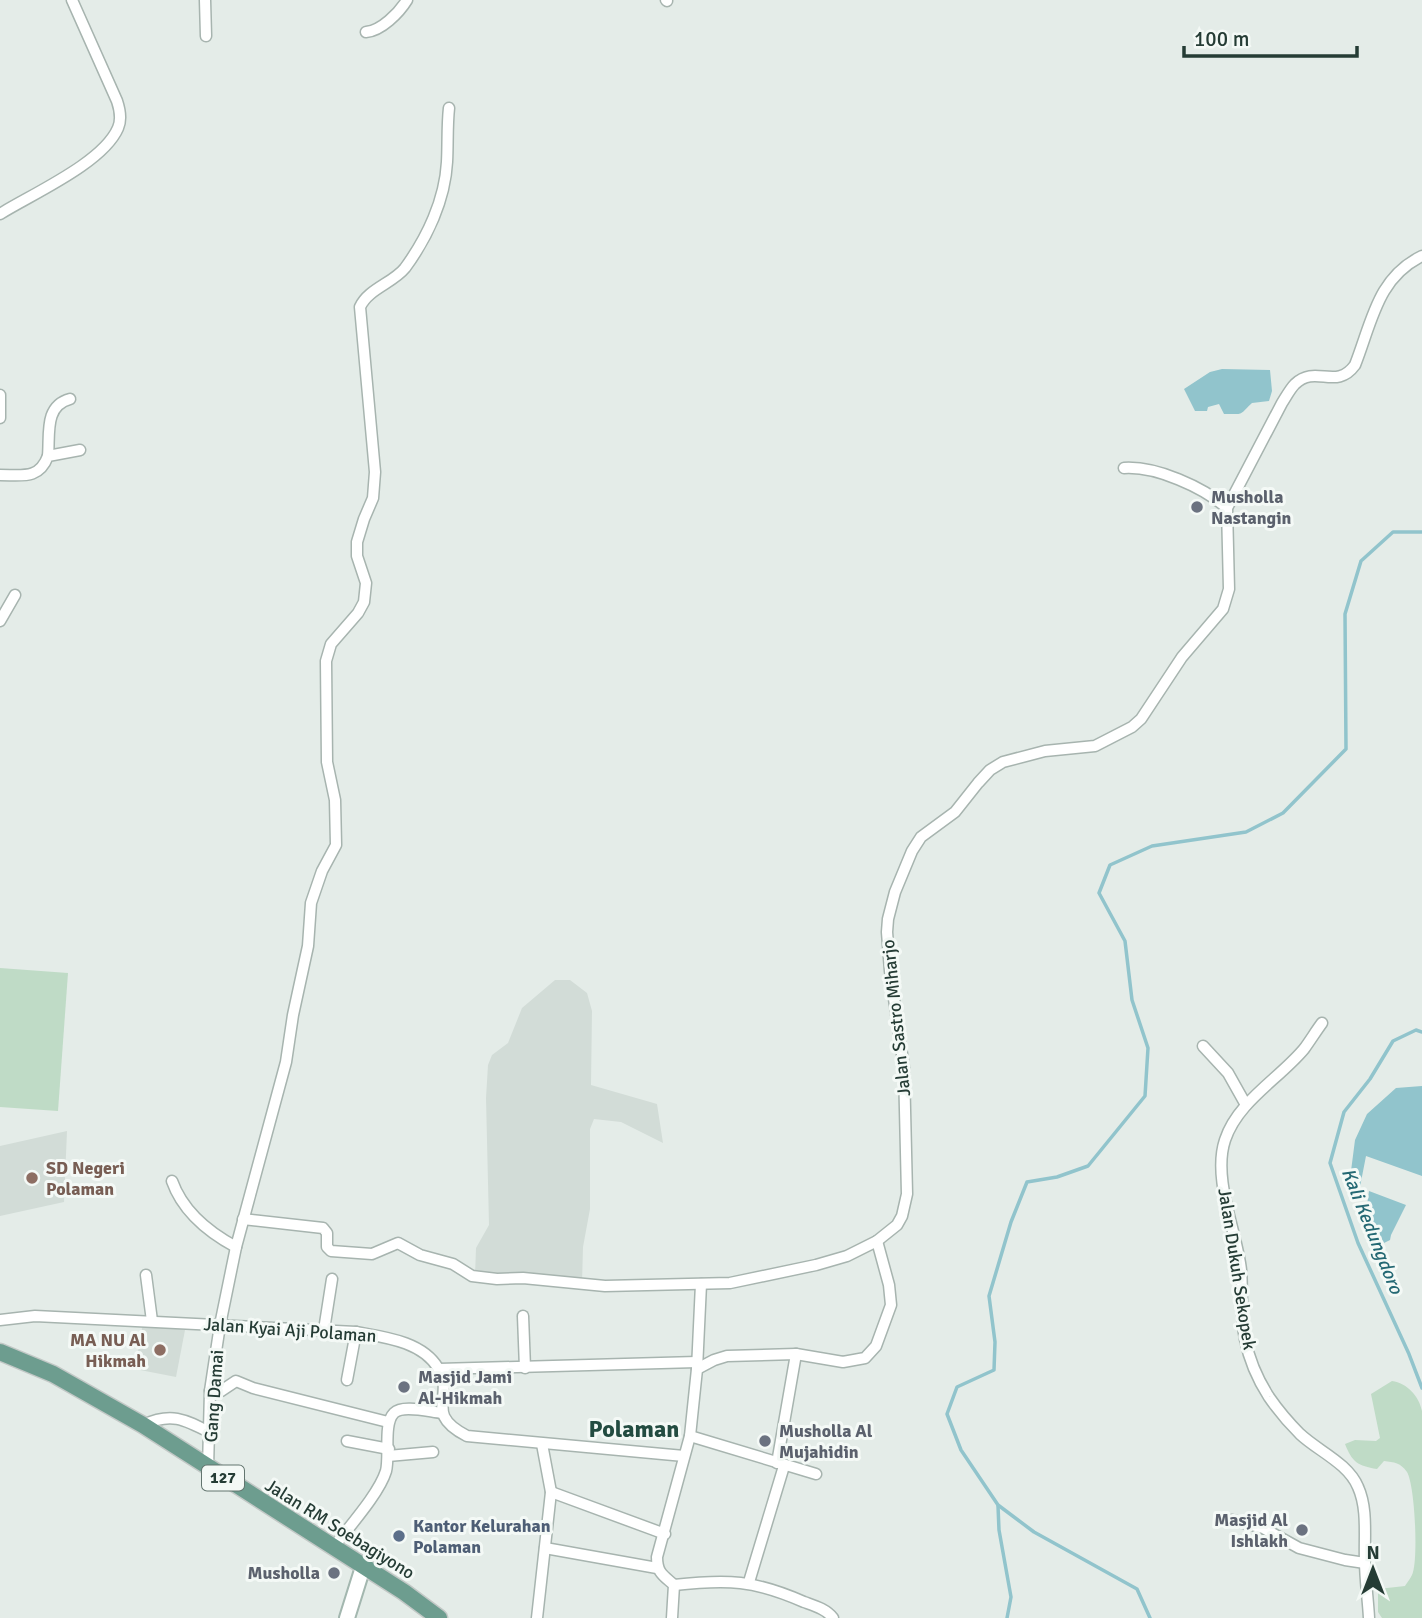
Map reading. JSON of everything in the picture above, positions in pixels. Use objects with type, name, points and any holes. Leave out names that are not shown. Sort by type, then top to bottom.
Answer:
[{"type":"main road","name":"Jalan RM Soebagiyono","points":[[0,1352],[53,1374],[143,1425],[404,1592],[439,1618]]},
{"type":"street","points":[[0,214],[95,155],[110,140],[121,119],[117,101],[72,0]]},
{"type":"street","points":[[205,0],[206,36]]},
{"type":"street","points":[[366,32],[374,31],[387,22],[407,0]]},
{"type":"street","name":"Gang Damai","points":[[208,1468],[210,1391],[236,1247],[286,1062],[308,946],[310,903],[322,871],[336,845],[335,800],[327,762],[326,661],[331,644],[358,613],[366,596],[366,583],[357,556],[357,542],[373,498],[375,472],[360,307],[362,302],[403,270],[436,212],[447,164],[449,108]]},
{"type":"street","points":[[1124,468],[1137,467],[1167,475],[1205,493],[1227,508],[1291,389],[1301,379],[1310,376],[1338,378],[1350,372],[1388,282],[1422,256]]},
{"type":"street","points":[[0,395],[0,418]]},
{"type":"street","points":[[0,475],[37,472],[44,466],[48,456],[52,410],[59,403],[70,399]]},
{"type":"street","points":[[48,456],[80,450]]},
{"type":"street","name":"Jalan Sastro Miharjo","points":[[243,1219],[323,1228],[327,1233],[327,1247],[331,1251],[372,1254],[398,1243],[415,1253],[446,1262],[472,1276],[523,1278],[582,1285],[730,1283],[817,1265],[847,1256],[877,1241],[897,1225],[902,1216],[906,1194],[904,1068],[887,932],[895,891],[912,851],[921,837],[955,812],[990,770],[1003,762],[1045,751],[1095,747],[1123,733],[1141,719],[1182,657],[1223,609],[1227,600],[1230,573],[1227,508]]},
{"type":"street","points":[[0,621],[15,595]]},
{"type":"street","name":"Jalan Dukuh Sekopek","points":[[1322,1023],[1303,1049],[1246,1105],[1225,1139],[1222,1153],[1225,1191],[1241,1270],[1245,1341],[1263,1385],[1289,1422],[1354,1479],[1360,1490],[1365,1521],[1369,1618]]},
{"type":"street","points":[[1203,1046],[1228,1073],[1246,1105]]},
{"type":"street","points":[[172,1181],[179,1198],[203,1226],[236,1247]]},
{"type":"street","points":[[684,1456],[467,1436],[450,1426],[442,1413],[443,1389],[439,1369],[525,1368],[601,1363],[697,1365],[727,1356],[796,1354],[843,1362],[865,1358],[874,1350],[891,1305],[890,1285],[877,1241]]},
{"type":"street","points":[[146,1275],[152,1321]]},
{"type":"street","points":[[324,1330],[332,1279]]},
{"type":"street","points":[[657,1568],[658,1551],[665,1534],[690,1436],[701,1284]]},
{"type":"street","name":"Jalan Kyai Aji Polaman","points":[[0,1320],[36,1316],[356,1332],[411,1346],[439,1369]]},
{"type":"street","points":[[523,1317],[525,1368]]},
{"type":"street","points":[[347,1380],[356,1332]]},
{"type":"street","points":[[749,1582],[780,1464],[796,1354]]},
{"type":"street","points":[[210,1391],[221,1391],[236,1381],[253,1388],[388,1422]]},
{"type":"street","points":[[333,1548],[382,1480],[388,1452],[388,1422],[393,1414],[402,1409],[442,1413]]},
{"type":"street","points":[[143,1425],[160,1418],[180,1418],[211,1433]]},
{"type":"street","points":[[690,1436],[816,1474]]},
{"type":"street","points":[[347,1441],[388,1452],[433,1452]]},
{"type":"street","points":[[537,1618],[551,1492],[542,1444]]},
{"type":"street","points":[[551,1492],[665,1534]]},
{"type":"street","points":[[1232,1520],[1263,1528],[1299,1548],[1365,1563]]},
{"type":"street","points":[[545,1548],[657,1568],[674,1585],[672,1618]]},
{"type":"street","points":[[347,1618],[363,1567]]},
{"type":"street","points":[[674,1585],[707,1581],[749,1582],[791,1596],[828,1612],[833,1618]]},
{"type":"shaded area","points":[[555,980],[570,980],[587,993],[592,1011],[591,1085],[657,1104],[663,1143],[621,1122],[594,1119],[590,1129],[590,1209],[583,1247],[582,1283],[539,1285],[475,1276],[476,1248],[489,1225],[486,1098],[488,1065],[492,1055],[508,1043],[522,1008]]},
{"type":"shaded area","name":"SD Negeri Polaman","points":[[67,1131],[64,1202],[0,1216],[0,1146]]},
{"type":"shaded area","name":"MA NU Al Hikmah","points":[[143,1323],[185,1330],[176,1377],[135,1369]]},
{"type":"green space","points":[[0,968],[68,973],[58,1111],[0,1107]]},
{"type":"green space","points":[[1392,1381],[1403,1384],[1412,1391],[1422,1411],[1422,1618],[1382,1618],[1378,1612],[1378,1589],[1405,1586],[1415,1564],[1415,1521],[1407,1472],[1400,1465],[1391,1462],[1384,1461],[1377,1469],[1360,1465],[1350,1455],[1345,1444],[1355,1440],[1376,1441],[1380,1438],[1371,1394]]},
{"type":"water","points":[[1222,369],[1270,370],[1272,391],[1269,401],[1252,403],[1238,414],[1224,414],[1219,404],[1208,407],[1207,411],[1195,411],[1184,389],[1210,372]]},
{"type":"water","points":[[1422,1086],[1422,1176],[1366,1156],[1358,1197],[1351,1171],[1355,1140],[1367,1114],[1396,1088]]},
{"type":"water","points":[[1369,1191],[1406,1205],[1390,1240],[1384,1243],[1366,1212]]},
{"type":"waterway","points":[[1150,1618],[1137,1589],[1034,1532],[998,1505],[961,1450],[947,1414],[957,1387],[994,1370],[995,1342],[989,1296],[1011,1222],[1027,1182],[1057,1177],[1088,1166],[1145,1096],[1148,1048],[1132,1000],[1125,941],[1099,893],[1110,865],[1152,846],[1246,832],[1283,813],[1346,749],[1345,614],[1361,561],[1393,532],[1422,532]]},
{"type":"waterway","name":"Kali Kedungdoro","points":[[1422,1032],[1416,1030],[1393,1041],[1370,1079],[1344,1112],[1330,1163],[1358,1243],[1422,1388]]},
{"type":"waterway","points":[[998,1506],[999,1530],[1011,1597],[1007,1618]]},
{"type":"place","name":"Musholla Nastangin","points":[[1197,507]]},
{"type":"place","name":"SD Negeri Polaman","points":[[32,1178]]},
{"type":"place","name":"MA NU Al Hikmah","points":[[160,1350]]},
{"type":"place","name":"Masjid Jami Al-Hikmah","points":[[404,1387]]},
{"type":"place","name":"Musholla Al Mujahidin","points":[[765,1441]]},
{"type":"place","name":"Masjid Al Ishlakh","points":[[1302,1530]]},
{"type":"place","name":"Kantor Kelurahan Polaman","points":[[399,1536]]},
{"type":"place","name":"Musholla","points":[[334,1573]]},
{"type":"district","name":"Polaman","points":[[634,1429]]}]
